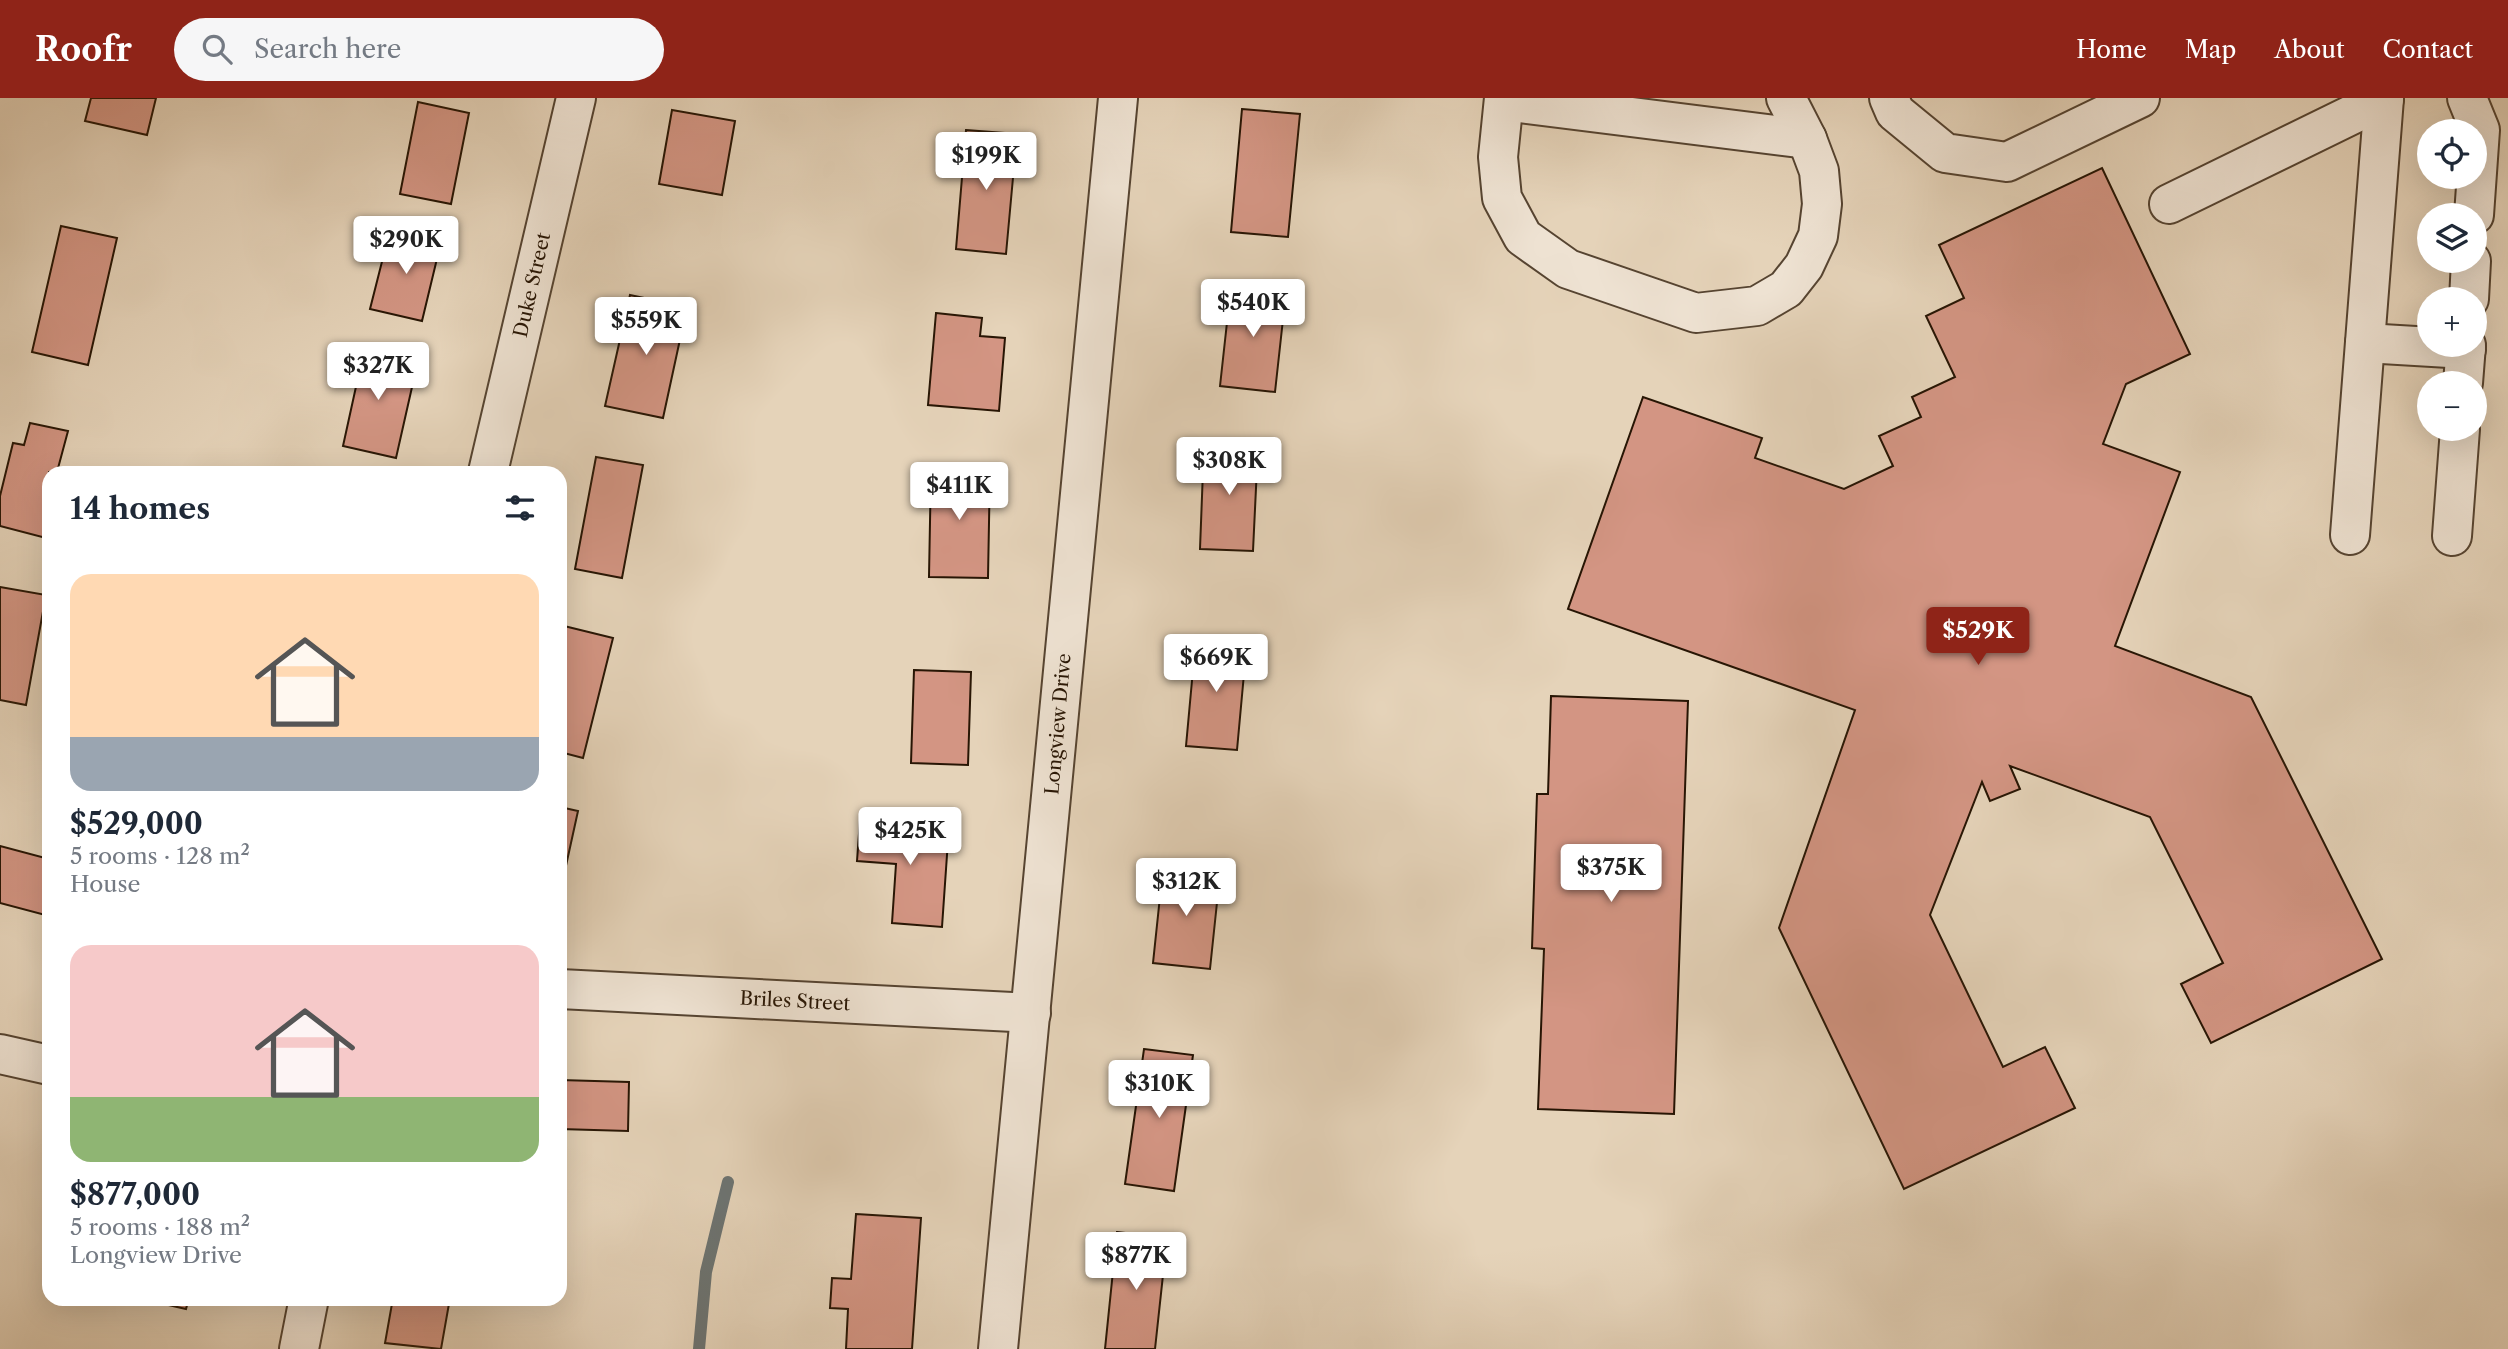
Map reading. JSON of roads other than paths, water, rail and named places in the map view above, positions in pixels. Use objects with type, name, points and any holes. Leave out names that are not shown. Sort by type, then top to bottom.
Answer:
[{"type":"street","name":"Duke Street","points":[[489,466],[576,98]]},
{"type":"street","name":"Longview Drive","points":[[998,1349],[1118,98]]},
{"type":"street","points":[[1786,98],[1807,139],[1819,171],[1822,204],[1818,236],[1804,266],[1786,289],[1757,306],[1696,313],[1568,269],[1523,237],[1502,198],[1498,158],[1504,100],[1807,139]]},
{"type":"street","points":[[1889,98],[1895,112],[1945,153],[2007,162],[2140,98]]},
{"type":"street","points":[[2467,98],[2480,130],[2475,203]]},
{"type":"street","points":[[2169,204],[2384,99]]},
{"type":"street","points":[[2350,536],[2384,99]]},
{"type":"street","points":[[2365,343],[2465,359]]},
{"type":"street","points":[[2452,536],[2459,441]]},
{"type":"street","name":"Briles Street","points":[[567,989],[1031,1013]]},
{"type":"street","points":[[0,1054],[42,1063]]},
{"type":"street","points":[[299,1349],[307,1306]]},
{"type":"waterway","points":[[699,1349],[706,1272],[728,1182]]}]
